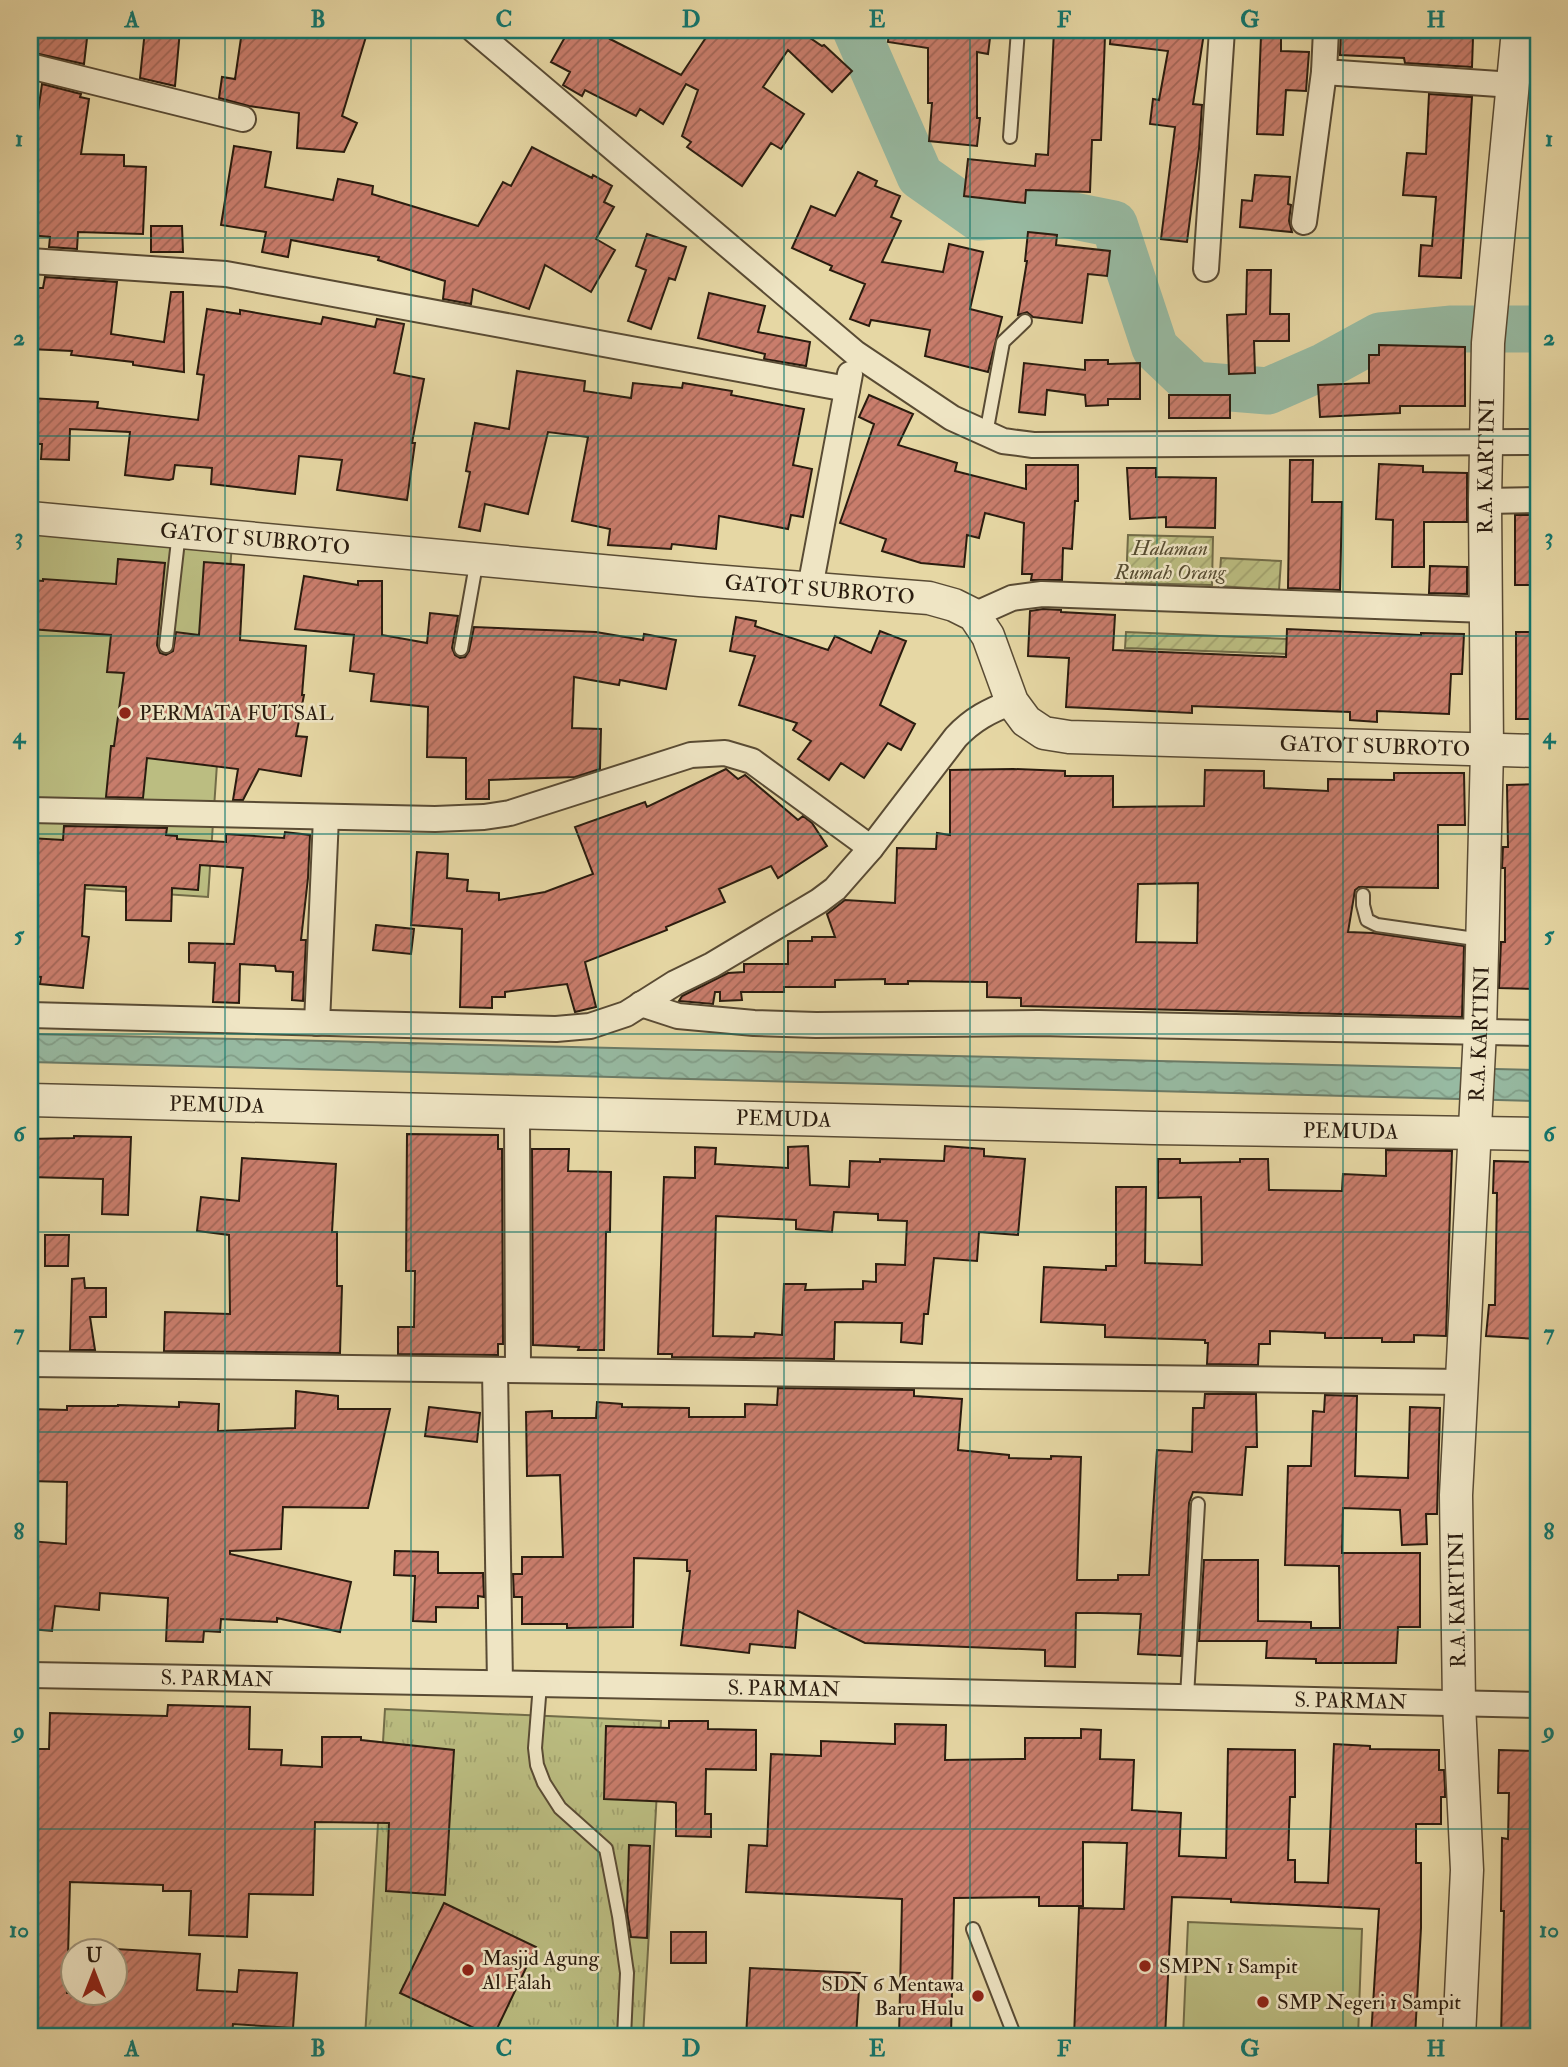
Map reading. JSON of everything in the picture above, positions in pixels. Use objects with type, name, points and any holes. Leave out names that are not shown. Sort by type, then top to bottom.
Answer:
[{"type":"street","points":[[474,30],[855,353],[952,418],[1003,441],[1033,445],[1538,442]]},
{"type":"street","points":[[1206,269],[1222,30]]},
{"type":"street","points":[[1304,222],[1324,72],[1325,30]]},
{"type":"street","name":"R.A. KARTINI","points":[[1459,2037],[1467,1870],[1459,1704],[1456,1495],[1480,1036],[1487,750],[1485,500],[1488,343],[1513,85],[1524,45]]},
{"type":"street","points":[[30,66],[243,119]]},
{"type":"street","points":[[1324,72],[1513,85]]},
{"type":"street","points":[[30,261],[226,274],[847,389]]},
{"type":"street","points":[[810,588],[855,353]]},
{"type":"street","points":[[1485,500],[1538,500]]},
{"type":"street","name":"GATOT SUBROTO","points":[[30,518],[929,598],[974,615],[988,636],[1012,702],[1026,721],[1044,733],[1069,737],[1538,751]]},
{"type":"street","points":[[974,615],[1012,598],[1042,594],[1487,610]]},
{"type":"street","points":[[30,1015],[556,1029],[590,1026],[626,1014],[835,889],[871,848],[956,737],[986,712],[1012,702]]},
{"type":"street","points":[[30,810],[435,820],[497,815],[531,808],[691,755],[725,753],[752,761],[871,848]]},
{"type":"street","points":[[317,1023],[326,817]]},
{"type":"street","points":[[641,1004],[678,1016],[754,1023],[1038,1023],[1480,1036],[1538,1033]]},
{"type":"street","name":"PEMUDA","points":[[30,1100],[517,1113],[1475,1124],[1538,1134]]},
{"type":"street","points":[[500,1683],[506,1370],[517,1113]]},
{"type":"street","points":[[30,1364],[1462,1382]]},
{"type":"street","name":"S. PARMAN","points":[[30,1675],[1538,1705]]},
{"type":"lane","points":[[1010,137],[1018,30]]},
{"type":"lane","points":[[986,434],[1003,342],[1025,321]]},
{"type":"lane","points":[[166,646],[178,531]]},
{"type":"lane","points":[[461,649],[477,559]]},
{"type":"lane","points":[[1363,895],[1367,920],[1377,925],[1482,940]]},
{"type":"lane","points":[[1187,1697],[1198,1504]]},
{"type":"lane","points":[[540,1684],[535,1748],[537,1766],[560,1808],[606,1849],[627,1973],[624,2037]]},
{"type":"lane","points":[[973,1929],[1015,2037]]},
{"type":"green space","name":"PERMATA FUTSAL","points":[[30,528],[232,542],[208,897],[30,885]]},
{"type":"green space","name":"Halaman Rumah Orang","points":[[1128,535],[1213,537],[1212,585],[1126,583]]},
{"type":"green space","points":[[1221,558],[1281,561],[1279,590],[1219,586]]},
{"type":"green space","points":[[1126,632],[1287,639],[1287,654],[1125,648]]},
{"type":"green space","points":[[385,1709],[661,1721],[643,2037],[365,2037]]},
{"type":"green space","points":[[1188,1922],[1362,1929],[1358,2037],[1183,2037]]},
{"type":"water","points":[[30,1034],[1538,1070],[1538,1101],[30,1062]]},
{"type":"building","points":[[30,30],[88,30],[84,64],[30,52]]},
{"type":"building","points":[[145,30],[180,30],[175,86],[140,78]]},
{"type":"building","points":[[296,30],[368,30],[342,116],[357,123],[344,152],[297,148],[299,113],[249,106],[219,98],[222,77],[235,79],[242,31],[292,38]]},
{"type":"building","points":[[569,30],[616,30],[610,39],[681,75],[711,30],[801,30],[824,45],[852,71],[832,92],[788,50],[763,87],[804,114],[781,149],[771,143],[742,186],[687,147],[691,142],[682,136],[698,90],[686,84],[663,124],[640,109],[636,116],[585,90],[582,96],[563,85],[570,72],[551,62]]},
{"type":"building","points":[[889,30],[991,30],[988,54],[977,52],[977,118],[980,118],[977,146],[929,141],[932,103],[928,103],[928,48],[888,42]]},
{"type":"building","points":[[1054,30],[1077,30],[1077,36],[1105,36],[1101,140],[1092,140],[1090,192],[1026,190],[1025,203],[964,196],[968,159],[1035,166],[1036,154],[1048,155]]},
{"type":"building","points":[[1111,30],[1180,30],[1204,33],[1193,104],[1202,105],[1187,242],[1161,239],[1175,127],[1150,124],[1153,99],[1159,100],[1168,51],[1110,44]]},
{"type":"building","points":[[1341,30],[1405,30],[1405,36],[1473,38],[1472,67],[1405,63],[1404,58],[1340,55]]},
{"type":"building","points":[[1261,36],[1281,37],[1281,51],[1309,52],[1306,91],[1286,90],[1283,135],[1257,134]]},
{"type":"building","points":[[42,84],[81,94],[80,97],[89,99],[81,154],[124,155],[124,166],[146,167],[143,234],[78,232],[77,249],[49,247],[50,237],[30,235],[30,132],[35,132]]},
{"type":"building","points":[[1429,94],[1472,97],[1461,278],[1419,276],[1421,245],[1432,246],[1436,197],[1403,195],[1407,153],[1426,154]]},
{"type":"building","points":[[234,146],[271,152],[265,187],[333,200],[338,179],[373,186],[372,194],[478,226],[503,182],[511,186],[532,147],[612,186],[604,202],[614,207],[596,239],[615,250],[591,292],[545,265],[529,309],[473,289],[471,304],[443,299],[445,281],[378,260],[379,257],[291,240],[288,257],[262,252],[266,232],[221,225]]},
{"type":"building","points":[[858,172],[877,181],[875,186],[900,196],[891,217],[901,221],[882,262],[943,272],[949,244],[983,252],[970,309],[1002,317],[988,372],[925,356],[930,330],[871,320],[869,326],[850,319],[865,284],[830,270],[832,266],[792,248],[811,206],[835,216]]},
{"type":"building","points":[[1255,175],[1290,177],[1288,204],[1291,205],[1289,221],[1292,232],[1240,227],[1242,200],[1252,201]]},
{"type":"building","points":[[151,226],[182,226],[183,252],[151,252]]},
{"type":"building","points":[[1028,232],[1057,235],[1056,245],[1110,251],[1107,276],[1088,274],[1082,323],[1033,317],[1027,312],[1018,315],[1027,261]]},
{"type":"building","points":[[647,234],[686,247],[675,280],[669,278],[651,329],[628,321],[646,270],[636,266]]},
{"type":"building","points":[[1247,270],[1271,270],[1270,314],[1289,314],[1289,341],[1254,341],[1255,373],[1229,374],[1227,315],[1246,314]]},
{"type":"building","points":[[45,277],[117,282],[111,334],[164,342],[171,292],[183,292],[184,372],[133,365],[133,362],[71,355],[72,351],[30,349],[30,288],[43,288]]},
{"type":"building","points":[[709,293],[765,306],[758,332],[810,342],[806,366],[764,359],[765,354],[698,338]]},
{"type":"building","points":[[207,309],[240,314],[240,310],[321,324],[323,317],[375,327],[377,319],[404,324],[394,373],[424,379],[412,443],[415,443],[407,500],[337,490],[342,460],[299,456],[295,494],[211,484],[212,468],[175,465],[173,479],[169,480],[125,475],[130,432],[70,429],[69,460],[41,459],[42,444],[30,444],[30,398],[98,402],[97,408],[198,420],[204,375],[197,374]]},
{"type":"building","points":[[1379,345],[1465,347],[1465,406],[1400,406],[1400,413],[1320,417],[1318,385],[1369,383],[1369,355],[1379,355]]},
{"type":"building","points":[[1085,360],[1108,360],[1108,364],[1140,363],[1140,399],[1108,399],[1108,405],[1086,406],[1085,395],[1047,390],[1045,415],[1019,412],[1024,363],[1085,370]]},
{"type":"building","points":[[517,371],[585,381],[584,391],[631,398],[633,383],[682,388],[683,383],[732,391],[731,395],[804,409],[793,465],[812,469],[803,517],[791,515],[788,529],[719,516],[716,549],[672,544],[671,549],[608,545],[610,529],[572,521],[588,437],[548,432],[528,514],[485,504],[480,531],[459,527],[470,472],[466,471],[475,423],[509,429]]},
{"type":"building","points":[[869,395],[913,414],[898,445],[957,463],[955,471],[1026,489],[1026,465],[1078,465],[1078,501],[1075,501],[1072,549],[1063,548],[1062,580],[1031,580],[1032,574],[1022,574],[1024,523],[985,513],[979,538],[967,535],[964,567],[921,563],[882,551],[886,539],[840,523],[874,424],[859,417]]},
{"type":"building","points":[[1169,395],[1230,395],[1230,418],[1169,418]]},
{"type":"building","points":[[1290,460],[1313,460],[1312,502],[1342,502],[1340,590],[1288,588]]},
{"type":"building","points":[[1379,464],[1423,466],[1423,472],[1467,473],[1467,522],[1424,522],[1424,567],[1392,567],[1393,520],[1376,519]]},
{"type":"building","points":[[1127,468],[1156,468],[1156,477],[1216,478],[1215,528],[1166,527],[1166,517],[1130,519]]},
{"type":"building","points":[[1515,515],[1538,515],[1538,585],[1515,585]]},
{"type":"building","points":[[118,559],[165,563],[157,645],[160,653],[166,655],[173,651],[176,632],[199,635],[204,562],[244,565],[240,640],[306,646],[304,695],[296,736],[307,737],[301,776],[259,769],[243,800],[233,800],[238,769],[147,758],[143,798],[106,797],[111,746],[114,746],[124,673],[107,672],[111,635],[30,629],[30,580],[116,584]]},
{"type":"building","points":[[1430,566],[1467,567],[1467,594],[1429,593]]},
{"type":"building","points":[[304,576],[358,585],[358,581],[382,581],[382,635],[427,643],[430,613],[458,616],[452,648],[460,658],[465,657],[469,651],[474,627],[596,632],[643,640],[644,634],[676,640],[666,689],[620,680],[619,685],[574,677],[572,728],[601,729],[600,769],[575,777],[489,780],[489,799],[466,799],[466,758],[427,757],[428,707],[371,701],[374,674],[350,671],[354,635],[295,629]]},
{"type":"building","points":[[1043,609],[1115,615],[1113,650],[1286,657],[1287,629],[1421,635],[1464,634],[1462,674],[1451,674],[1449,714],[1377,711],[1377,722],[1350,720],[1350,712],[1192,706],[1192,713],[1066,707],[1069,658],[1028,656],[1030,611]]},
{"type":"building","points":[[736,617],[756,621],[755,626],[828,650],[835,636],[871,653],[880,631],[906,641],[880,705],[915,724],[901,750],[888,743],[864,778],[841,763],[829,780],[798,759],[811,741],[793,730],[797,723],[739,705],[755,656],[730,651]]},
{"type":"building","points":[[1516,632],[1538,632],[1538,719],[1516,719]]},
{"type":"building","points":[[726,769],[738,779],[745,775],[798,820],[803,816],[812,823],[827,846],[778,878],[771,866],[719,889],[725,902],[666,927],[667,930],[585,962],[596,1007],[575,1012],[567,984],[505,992],[505,997],[492,997],[492,1008],[460,1007],[462,929],[411,925],[417,852],[448,854],[447,878],[468,880],[467,891],[499,893],[499,900],[545,892],[593,874],[575,827],[645,802],[647,807]]},
{"type":"building","points":[[1013,769],[1065,771],[1065,776],[1113,776],[1113,807],[1204,806],[1205,770],[1264,771],[1264,788],[1328,791],[1328,779],[1394,780],[1394,773],[1464,773],[1465,825],[1438,825],[1438,888],[1359,887],[1355,890],[1348,932],[1464,946],[1462,1017],[1021,1006],[1021,998],[987,997],[987,982],[908,981],[908,984],[885,984],[885,979],[835,980],[835,987],[784,987],[784,992],[741,992],[742,1000],[720,1001],[720,992],[715,992],[713,1004],[679,1001],[682,996],[728,973],[744,972],[744,964],[788,964],[788,941],[835,937],[827,914],[845,900],[895,903],[897,848],[936,849],[937,833],[950,835],[950,770]],"holes":[[[1198,883],[1197,943],[1136,942],[1138,884]]]},
{"type":"building","points":[[1538,784],[1538,989],[1499,988],[1501,942],[1505,942],[1505,868],[1502,868],[1503,847],[1508,847],[1507,785]]},
{"type":"building","points":[[64,826],[167,828],[166,835],[177,836],[177,839],[226,842],[226,834],[284,838],[285,832],[310,835],[301,940],[306,940],[303,1001],[292,1000],[293,972],[276,971],[275,966],[240,964],[239,1003],[213,1002],[215,963],[189,962],[189,943],[234,944],[243,868],[200,865],[198,890],[172,888],[171,921],[126,920],[126,887],[85,885],[82,936],[89,937],[83,988],[40,984],[41,977],[30,976],[30,838],[63,840]]},
{"type":"building","points":[[376,925],[414,929],[411,954],[373,950]]},
{"type":"building","points":[[407,1134],[498,1135],[498,1149],[502,1149],[503,1344],[498,1344],[498,1355],[398,1354],[398,1327],[414,1327],[415,1271],[406,1271]]},
{"type":"building","points":[[74,1136],[131,1137],[128,1215],[102,1214],[103,1179],[30,1177],[30,1139]]},
{"type":"building","points":[[808,1146],[810,1185],[849,1187],[850,1161],[944,1161],[945,1146],[984,1149],[984,1156],[1025,1159],[1018,1235],[979,1232],[977,1261],[934,1258],[928,1314],[924,1314],[922,1344],[901,1342],[902,1323],[835,1322],[834,1359],[672,1357],[672,1354],[658,1354],[664,1177],[695,1178],[695,1147],[716,1148],[715,1164],[788,1168],[788,1147]],"holes":[[[834,1212],[878,1214],[878,1220],[907,1221],[905,1265],[876,1264],[876,1282],[863,1281],[863,1289],[805,1290],[806,1284],[784,1284],[782,1335],[755,1333],[754,1337],[713,1336],[716,1216],[796,1220],[796,1229],[832,1232]]]},
{"type":"building","points":[[532,1149],[569,1149],[568,1171],[611,1172],[610,1232],[606,1232],[604,1350],[533,1345]]},
{"type":"building","points":[[1386,1150],[1452,1151],[1446,1336],[1414,1335],[1414,1342],[1382,1342],[1382,1338],[1325,1338],[1325,1333],[1270,1331],[1270,1344],[1259,1344],[1258,1365],[1207,1364],[1208,1343],[1205,1343],[1205,1340],[1105,1337],[1105,1325],[1041,1322],[1044,1267],[1106,1270],[1106,1266],[1116,1266],[1116,1187],[1146,1187],[1145,1263],[1202,1265],[1201,1197],[1158,1198],[1158,1159],[1180,1159],[1180,1163],[1268,1159],[1269,1190],[1342,1191],[1343,1174],[1386,1176]]},
{"type":"building","points":[[242,1158],[336,1164],[332,1232],[337,1232],[337,1286],[342,1286],[340,1353],[164,1351],[165,1312],[230,1314],[229,1235],[197,1231],[201,1197],[239,1201]]},
{"type":"building","points":[[1494,1161],[1538,1162],[1538,1339],[1486,1336],[1489,1305],[1495,1305],[1497,1193],[1493,1193]]},
{"type":"building","points":[[45,1235],[69,1235],[68,1266],[45,1266]]},
{"type":"building","points":[[84,1278],[85,1288],[106,1288],[106,1317],[90,1317],[95,1350],[70,1350],[72,1279]]},
{"type":"building","points":[[778,1388],[914,1390],[914,1396],[962,1399],[958,1450],[1009,1455],[1009,1458],[1081,1457],[1077,1580],[1118,1580],[1118,1575],[1149,1575],[1157,1450],[1192,1452],[1193,1408],[1204,1408],[1205,1394],[1256,1394],[1257,1447],[1246,1447],[1242,1495],[1193,1492],[1189,1503],[1181,1656],[1138,1654],[1141,1614],[1100,1613],[1076,1613],[1075,1667],[1045,1666],[1045,1650],[865,1643],[798,1611],[795,1648],[750,1644],[749,1653],[681,1645],[690,1571],[687,1571],[687,1560],[634,1558],[633,1627],[567,1628],[567,1624],[522,1624],[522,1597],[514,1597],[513,1574],[522,1574],[522,1557],[563,1557],[560,1475],[527,1476],[526,1412],[552,1411],[552,1418],[596,1418],[597,1402],[622,1404],[622,1407],[689,1408],[689,1417],[745,1417],[745,1404],[777,1405]]},
{"type":"building","points":[[296,1391],[338,1396],[338,1409],[390,1409],[368,1508],[283,1507],[281,1549],[230,1551],[230,1554],[351,1582],[340,1632],[277,1618],[277,1622],[221,1619],[220,1632],[204,1631],[203,1642],[166,1641],[168,1598],[100,1593],[99,1610],[55,1606],[52,1631],[30,1629],[30,1541],[66,1544],[67,1482],[30,1481],[30,1409],[67,1410],[67,1406],[118,1405],[179,1407],[179,1402],[219,1404],[218,1431],[295,1428]]},
{"type":"building","points":[[1325,1395],[1357,1396],[1355,1476],[1408,1478],[1410,1407],[1440,1408],[1437,1514],[1426,1514],[1427,1544],[1402,1545],[1400,1510],[1343,1508],[1342,1553],[1420,1553],[1420,1627],[1398,1627],[1396,1663],[1316,1663],[1316,1659],[1266,1658],[1267,1641],[1199,1641],[1204,1560],[1258,1560],[1258,1621],[1311,1622],[1311,1628],[1340,1628],[1339,1566],[1285,1565],[1288,1466],[1311,1466],[1313,1411],[1324,1412]]},
{"type":"building","points":[[429,1407],[480,1413],[477,1442],[425,1436]]},
{"type":"building","points":[[395,1551],[438,1552],[438,1573],[483,1573],[484,1597],[478,1596],[478,1608],[436,1607],[436,1622],[413,1621],[415,1576],[394,1575]]},
{"type":"building","points":[[168,1705],[250,1707],[249,1749],[282,1750],[281,1765],[322,1767],[322,1737],[361,1737],[361,1740],[454,1750],[445,1895],[386,1891],[389,1823],[315,1822],[313,1895],[249,1894],[247,1937],[189,1935],[191,1891],[163,1891],[163,1885],[70,1882],[68,1938],[60,1938],[60,2008],[130,2008],[130,1950],[200,1954],[197,1990],[237,1992],[239,1970],[297,1973],[293,2028],[233,2024],[232,2037],[30,2037],[30,1749],[49,1749],[50,1713],[167,1716]]},
{"type":"building","points":[[669,1721],[708,1721],[708,1729],[756,1730],[756,1770],[706,1769],[705,1814],[711,1814],[711,1837],[676,1836],[676,1803],[604,1799],[606,1726],[669,1728]]},
{"type":"building","points":[[895,1724],[946,1725],[945,1760],[1025,1759],[1025,1738],[1081,1738],[1081,1729],[1101,1730],[1100,1759],[1134,1760],[1132,1810],[1181,1813],[1179,1856],[1226,1858],[1228,1749],[1295,1750],[1295,1797],[1290,1797],[1288,1860],[1295,1860],[1295,1882],[1328,1883],[1334,1744],[1370,1746],[1370,1749],[1439,1750],[1439,1770],[1444,1770],[1445,1788],[1445,1797],[1441,1797],[1441,1824],[1416,1824],[1416,1863],[1421,1863],[1421,1928],[1415,2037],[1371,2037],[1379,1909],[1172,1897],[1165,2037],[1074,2037],[1079,1908],[1124,1909],[1127,1843],[1083,1842],[1083,1906],[1039,1906],[1039,1897],[954,1898],[951,2037],[899,2037],[902,1899],[746,1892],[749,1845],[767,1846],[771,1754],[821,1756],[821,1741],[895,1744]]},
{"type":"building","points":[[1499,1750],[1538,1751],[1536,2037],[1501,2037],[1504,1911],[1501,1911],[1502,1838],[1508,1839],[1509,1793],[1498,1793]]},
{"type":"building","points":[[629,1845],[650,1846],[647,1938],[631,1937],[627,1912]]},
{"type":"building","name":"Masjid Agung Al Falah","points":[[444,1903],[536,1947],[493,2037],[400,1993]]},
{"type":"building","points":[[671,1932],[706,1932],[706,1963],[671,1963]]},
{"type":"building","points":[[750,1968],[860,1973],[856,2037],[746,2037]]},
{"type":"waterway","points":[[856,30],[920,176],[978,217],[1059,213],[1114,224],[1155,348],[1194,385],[1268,391],[1325,366],[1380,336],[1452,329],[1538,329]]},
{"type":"place","name":"PERMATA FUTSAL","points":[[125,713]]},
{"type":"place","name":"SMPN 1 Sampit","points":[[1145,1966]]},
{"type":"place","name":"Masjid Agung Al Falah","points":[[468,1970]]},
{"type":"place","name":"SDN 6 Mentawa Baru Hulu","points":[[978,1996]]},
{"type":"place","name":"SMP Negeri 1 Sampit","points":[[1263,2002]]}]
